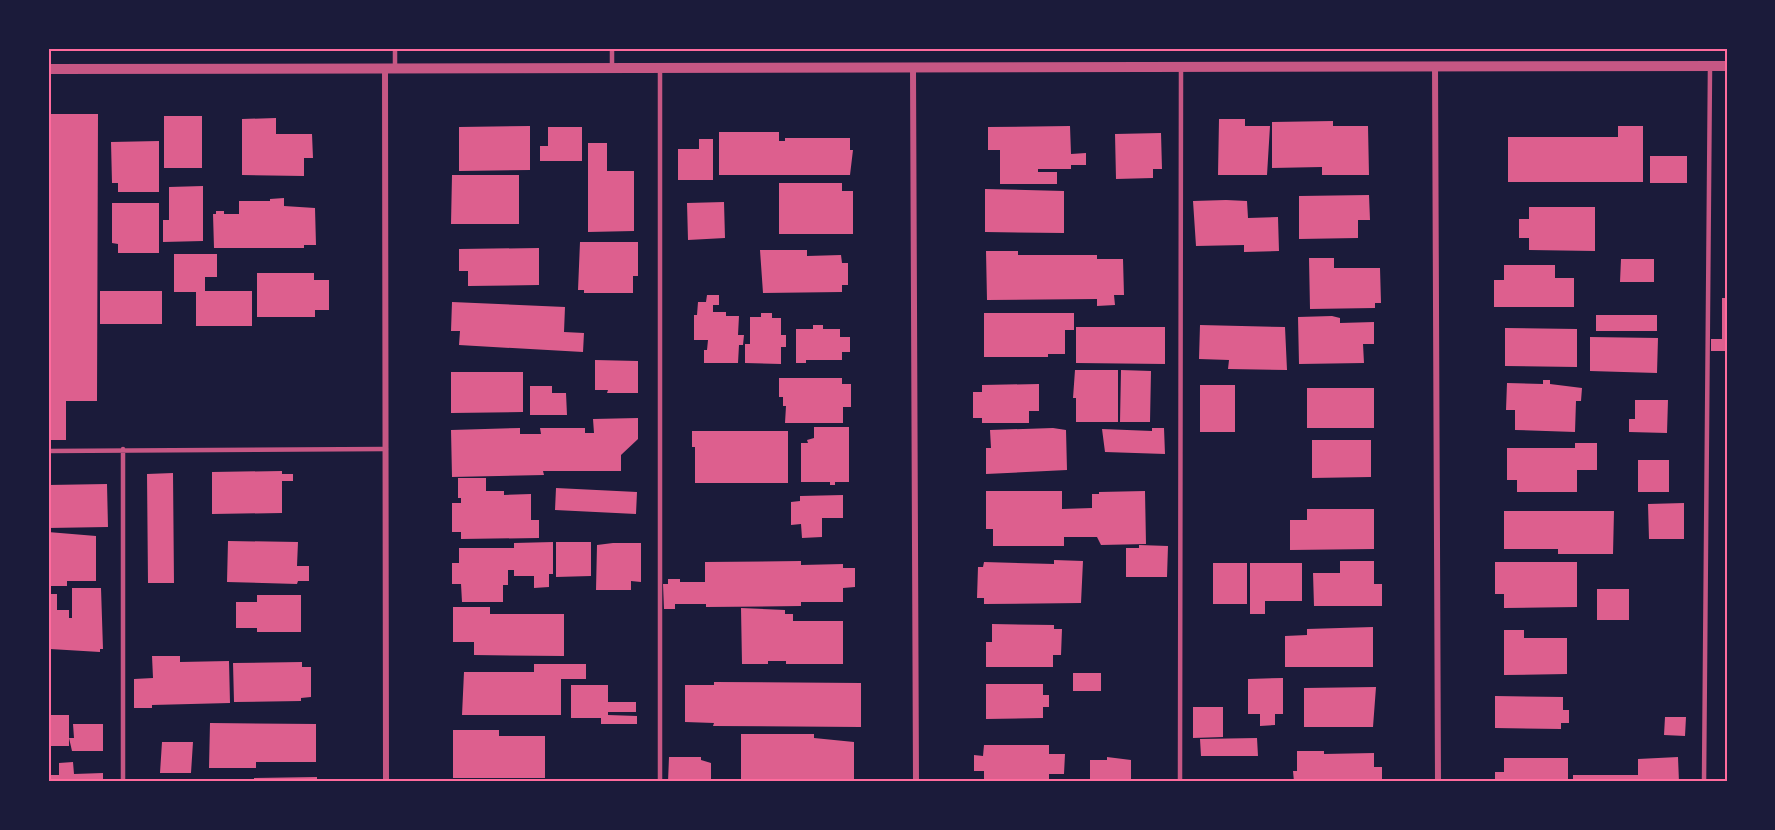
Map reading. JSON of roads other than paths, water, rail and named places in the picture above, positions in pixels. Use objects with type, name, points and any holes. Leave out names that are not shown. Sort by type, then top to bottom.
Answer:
[{"type":"street","points":[[1435,66],[1438,782]]},
{"type":"street","points":[[48,69],[612,70],[1727,66]]},
{"type":"street","points":[[913,69],[916,782]]},
{"type":"street","points":[[386,782],[386,449],[390,70]]},
{"type":"lane","points":[[390,70],[395,48]]},
{"type":"lane","points":[[612,48],[612,70]]},
{"type":"lane","points":[[1704,782],[1710,67]]},
{"type":"lane","points":[[1180,782],[1181,68]]},
{"type":"lane","points":[[660,69],[660,782]]},
{"type":"lane","points":[[123,449],[123,782]]},
{"type":"lane","points":[[48,451],[386,449]]}]
